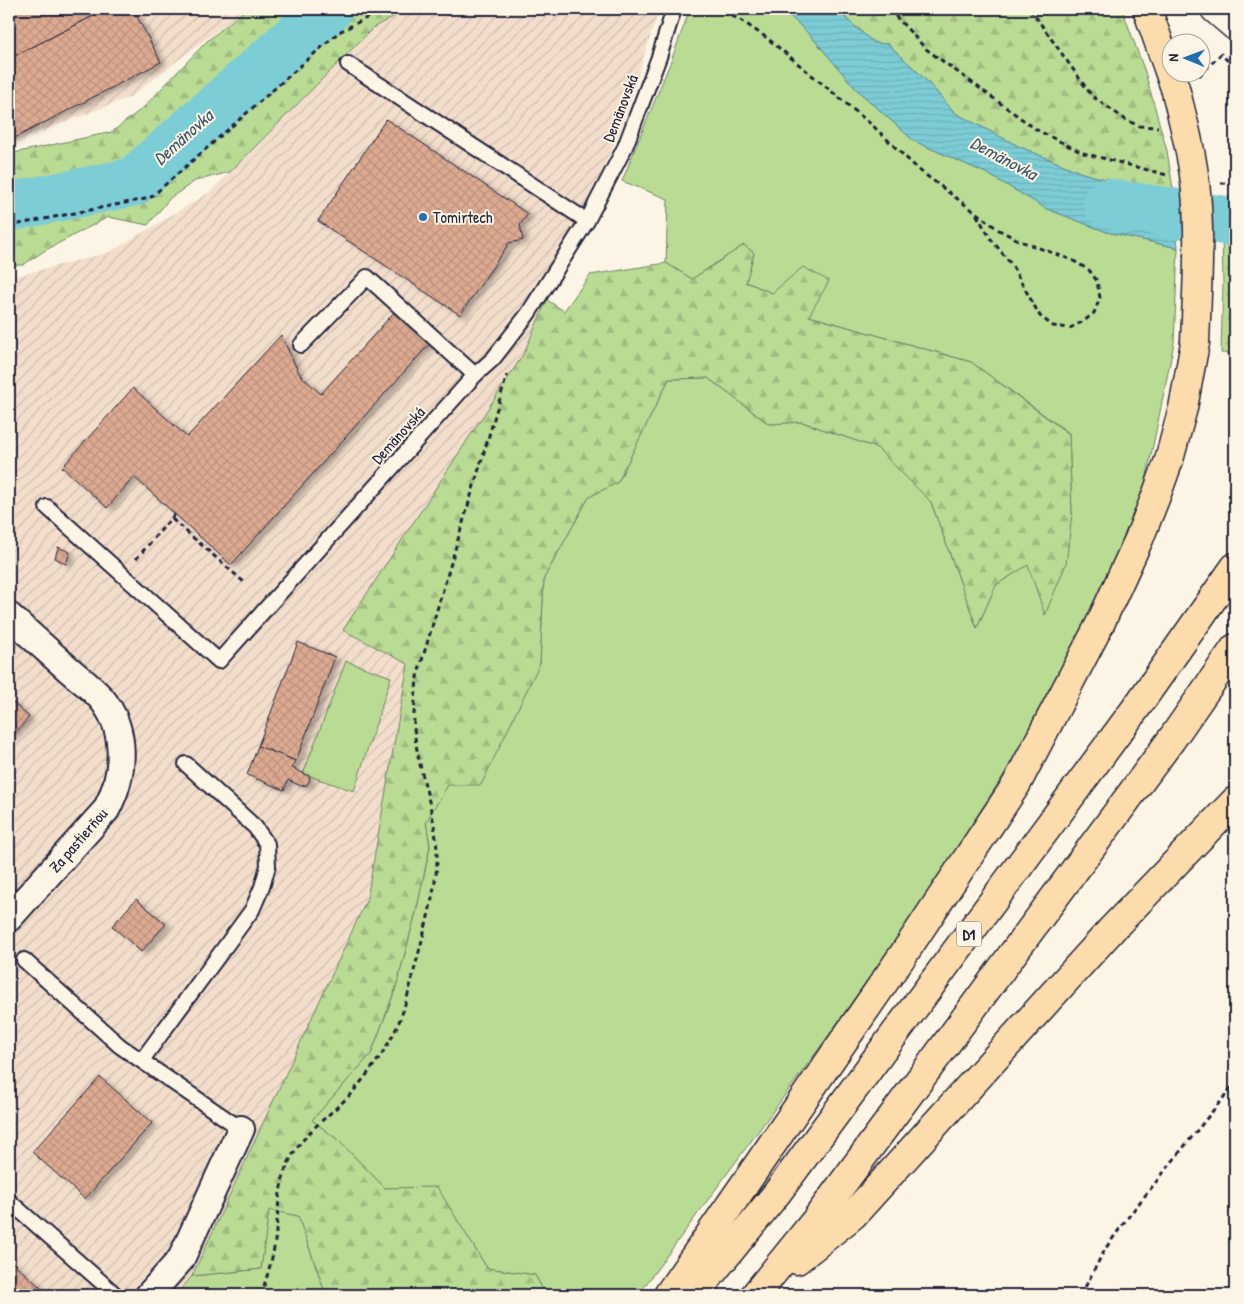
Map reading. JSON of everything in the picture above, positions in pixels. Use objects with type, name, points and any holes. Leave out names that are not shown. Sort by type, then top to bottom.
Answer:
[{"type":"highway","points":[[668,1295],[900,960],[1016,785],[1100,624],[1139,539],[1156,496],[1169,460],[1183,408],[1196,343],[1198,230],[1195,183],[1188,141],[1186,83],[1146,9]]},
{"type":"highway","name":"D1","points":[[694,1295],[783,1185],[1136,708],[1235,567]]},
{"type":"highway","points":[[757,1293],[815,1220],[1160,756],[1235,648]]},
{"type":"highway","points":[[757,1293],[854,1215],[1113,928],[1235,801]]},
{"type":"main road","points":[[1215,9],[1235,26]]},
{"type":"street","name":"Za pastierňou","points":[[9,616],[101,698],[119,733],[122,752],[120,775],[114,795],[106,810],[9,918]]},
{"type":"street","points":[[149,1295],[181,1258],[241,1129]]},
{"type":"lane","name":"Demänovská","points":[[48,507],[219,661],[475,375],[493,359],[528,314],[586,221],[624,147],[659,57],[674,9]]},
{"type":"lane","points":[[348,64],[586,221]]},
{"type":"lane","points":[[302,345],[367,277],[475,375]]},
{"type":"lane","points":[[142,1060],[252,910],[262,887],[268,866],[267,844],[255,827],[186,764]]},
{"type":"lane","points":[[24,960],[120,1046],[241,1129]]},
{"type":"lane","points":[[9,1201],[116,1295]]},
{"type":"path","points":[[9,226],[150,198],[339,32],[384,9]]},
{"type":"path","points":[[715,9],[739,19],[767,38],[872,124],[919,170],[975,212],[999,230],[1020,241],[1072,260],[1089,270],[1097,281],[1100,298],[1094,313],[1070,328],[1053,326],[1040,316],[1011,264],[991,239],[975,212]]},
{"type":"path","points":[[889,9],[926,49],[1037,130],[1083,153],[1170,176]]},
{"type":"path","points":[[1030,9],[1092,96],[1126,120],[1139,126],[1160,127]]},
{"type":"path","points":[[1186,83],[1221,54],[1235,68]]},
{"type":"path","points":[[1216,183],[1235,184]]},
{"type":"path","points":[[260,1295],[270,1269],[280,1185],[287,1166],[308,1132],[336,1110],[352,1093],[378,1059],[393,1035],[409,991],[429,914],[438,852],[437,834],[414,735],[417,677],[507,375]]},
{"type":"path","points":[[123,574],[175,514]]},
{"type":"path","points":[[172,519],[245,583]]},
{"type":"path","points":[[1081,1295],[1105,1249],[1132,1212],[1235,1083]]},
{"type":"shaded area","points":[[9,9],[245,9],[130,97],[9,144]]},
{"type":"shaded area","points":[[408,9],[659,9],[622,125],[523,355],[343,630],[408,664],[367,899],[192,1275],[176,1295],[9,1295],[9,278],[110,252],[210,192],[374,27]]},
{"type":"green space","points":[[246,9],[408,9],[374,27],[230,172],[195,181],[170,198],[148,225],[108,217],[44,251],[23,265],[9,265],[9,154],[112,132],[144,107],[206,42]]},
{"type":"green space","points":[[690,9],[783,9],[811,36],[857,90],[914,141],[988,174],[1047,209],[1107,232],[1178,248],[1174,343],[1146,480],[1113,573],[1057,682],[1012,762],[919,906],[829,1035],[638,1295],[546,1295],[535,1275],[487,1268],[437,1188],[385,1188],[338,1140],[312,1120],[371,1054],[396,987],[417,908],[430,847],[426,822],[448,784],[540,663],[544,578],[589,497],[618,482],[669,379],[708,378],[769,424],[802,422],[877,448],[931,502],[977,628],[996,585],[1029,564],[1045,614],[1072,514],[1069,433],[971,362],[809,316],[772,293],[746,282],[754,253],[744,245],[692,279],[666,263],[668,199],[622,181]]},
{"type":"green space","points":[[835,9],[1122,9],[1145,72],[1167,151],[1174,195],[1082,173],[1018,146],[955,113],[924,78],[888,44],[874,43]]},
{"type":"green space","points":[[1222,228],[1235,229],[1235,354],[1221,353]]},
{"type":"green space","points":[[744,245],[754,253],[746,282],[772,293],[803,267],[829,281],[809,316],[971,362],[1069,434],[1072,514],[1066,564],[1045,615],[1028,565],[996,585],[977,628],[931,502],[877,448],[802,422],[769,424],[708,378],[669,379],[618,482],[589,497],[544,578],[540,663],[481,785],[448,785],[426,822],[430,846],[417,908],[396,987],[371,1054],[312,1120],[338,1140],[385,1188],[437,1187],[487,1268],[535,1275],[546,1295],[376,1295],[373,1293],[326,1295],[298,1216],[269,1210],[261,1269],[192,1276],[367,899],[408,664],[343,630],[523,355],[547,300],[564,311],[590,275],[666,263],[692,279]]},
{"type":"green space","points":[[346,661],[391,677],[354,791],[303,774]]},
{"type":"green space","points":[[268,1209],[298,1216],[326,1295],[176,1295],[192,1276],[261,1269]]},
{"type":"water","points":[[783,9],[835,9],[874,43],[888,44],[924,78],[955,113],[1018,146],[1082,173],[1174,195],[1178,248],[1107,232],[1047,209],[988,174],[914,141],[857,90],[811,36]]},
{"type":"building","points":[[9,9],[91,9],[95,15],[9,59]]},
{"type":"building","points":[[107,9],[133,9],[161,62],[9,141],[9,59]]},
{"type":"building","name":"Tomirtech","points":[[386,119],[528,214],[520,225],[523,240],[509,243],[460,315],[318,221]]},
{"type":"building","points":[[396,310],[431,342],[231,565],[134,477],[107,508],[62,467],[133,388],[187,437],[281,335],[300,375],[321,394]]},
{"type":"building","points":[[58,547],[70,552],[66,564],[55,558]]},
{"type":"building","points":[[298,642],[335,657],[296,761],[258,746]]},
{"type":"building","points":[[9,699],[29,717],[9,740]]},
{"type":"building","points":[[258,746],[296,761],[292,768],[309,776],[310,780],[307,785],[301,786],[288,780],[284,790],[247,775]]},
{"type":"building","points":[[136,899],[166,924],[141,952],[112,926]]},
{"type":"building","points":[[100,1077],[152,1123],[85,1199],[32,1152]]},
{"type":"building","points":[[9,1259],[49,1295],[9,1295]]},
{"type":"waterway","name":"Demänovka","points":[[9,207],[133,182],[328,9]]},
{"type":"waterway","name":"Demänovka","points":[[1108,203],[1235,222]]},
{"type":"place","name":"Tomirtech","points":[[423,217]]}]
